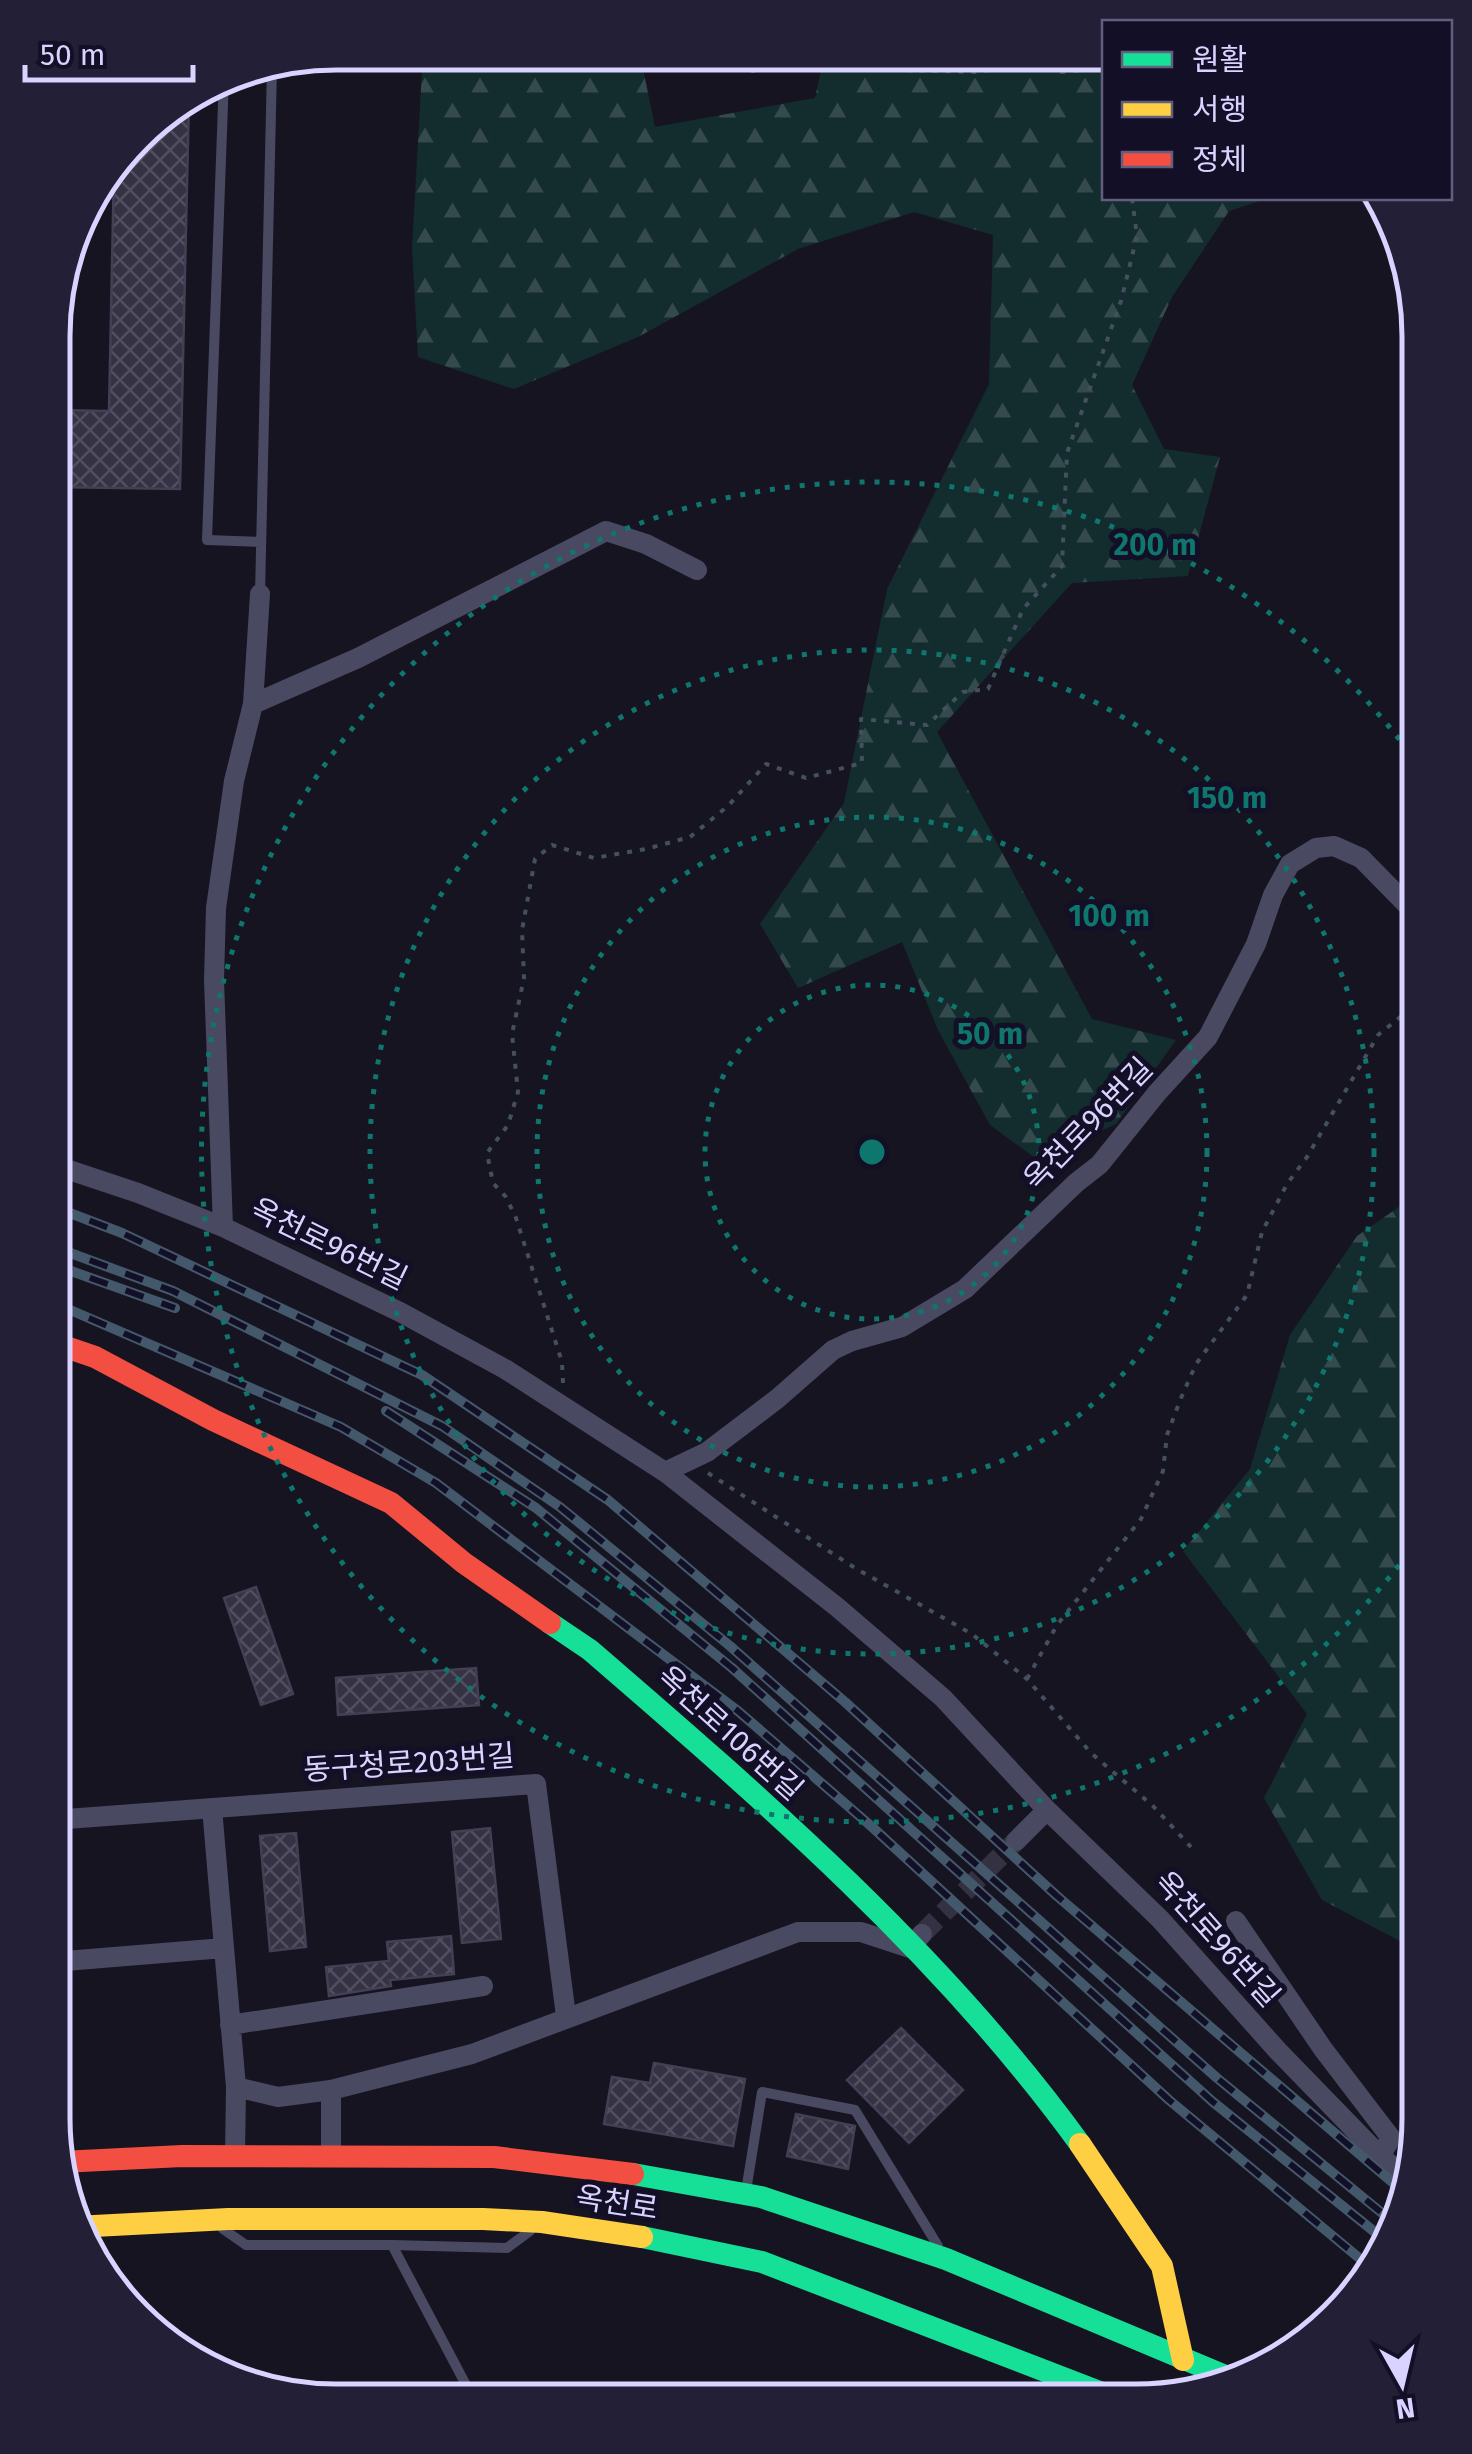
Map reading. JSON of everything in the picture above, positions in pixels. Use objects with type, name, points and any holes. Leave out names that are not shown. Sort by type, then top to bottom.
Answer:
[{"type":"main road","name":"옥천로106번길","points":[[70,1348],[95,1357],[214,1420],[391,1503],[464,1563],[590,1650],[811,1845],[916,1941],[942,1978],[1032,2078],[1162,2266],[1183,2360]]},
{"type":"main road","name":"옥천로","points":[[74,2162],[235,2156],[494,2157],[746,2194],[946,2260],[1213,2372]]},
{"type":"main road","name":"옥천로","points":[[93,2225],[210,2220],[542,2222],[652,2238],[762,2262],[1076,2384]]},
{"type":"street","points":[[253,704],[373,650],[606,531],[646,544],[697,570]]},
{"type":"street","points":[[223,1227],[214,997],[216,908],[234,781],[253,704],[260,594]]},
{"type":"street","name":"옥천로96번길","points":[[668,1474],[707,1452],[833,1350],[902,1327],[966,1290],[1100,1164],[1208,1037],[1256,944],[1273,895],[1290,864],[1316,848],[1334,846],[1361,858],[1402,899]]},
{"type":"street","name":"옥천로96번길","points":[[70,1170],[223,1227],[400,1312],[505,1369],[668,1474],[837,1607],[943,1698],[1048,1810],[1160,1918],[1230,2000],[1397,2170]]},
{"type":"street","name":"동구청로203번길","points":[[70,1819],[536,1784],[566,2016]]},
{"type":"street","points":[[212,1808],[236,2087],[235,2156]]},
{"type":"street","points":[[1016,1841],[1048,1810]]},
{"type":"street","points":[[1236,1921],[1323,2049],[1383,2123],[1392,2138],[1380,2156]]},
{"type":"street","points":[[236,2087],[278,2097],[331,2090],[472,2054],[798,1932],[861,1932],[916,1941]]},
{"type":"street","points":[[70,1961],[224,1948]]},
{"type":"street","points":[[230,2025],[484,1986]]},
{"type":"street","points":[[331,2090],[331,2155]]},
{"type":"lane","points":[[260,594],[272,78]]},
{"type":"lane","points":[[223,96],[207,540],[261,542]]},
{"type":"lane","points":[[746,2194],[762,2092],[855,2110],[946,2260]]},
{"type":"lane","points":[[210,2220],[246,2245],[507,2248],[542,2222]]},
{"type":"lane","points":[[392,2244],[466,2384]]},
{"type":"path","points":[[904,70],[989,70]]},
{"type":"path","points":[[1055,70],[1082,70]]},
{"type":"path","points":[[566,1408],[562,1362],[516,1218],[506,1197],[493,1183],[487,1153],[508,1125],[518,1092],[512,1034],[524,978],[522,930],[535,860],[552,845],[594,858],[646,850],[690,837],[728,806],[766,764],[806,778],[862,763],[861,719],[928,725],[963,692],[988,689],[1023,609],[1062,566],[1066,452],[1121,301],[1137,236],[1132,200]]},
{"type":"path","points":[[1027,1680],[1057,1625],[1142,1519],[1163,1471],[1167,1434],[1181,1398],[1196,1364],[1247,1295],[1262,1232],[1378,1035],[1402,1016]]},
{"type":"path","points":[[668,1474],[689,1469],[704,1471],[854,1568],[972,1634],[1027,1680],[1091,1752],[1152,1806],[1190,1847]]},
{"type":"green space","points":[[821,70],[1102,70],[1102,200],[1263,200],[1229,211],[1172,297],[1132,385],[1164,449],[1220,457],[1188,576],[1072,583],[937,732],[1092,1019],[1176,1040],[1116,1124],[1038,1160],[990,1125],[938,1030],[902,942],[798,988],[760,924],[844,803],[887,589],[989,384],[993,235],[914,212],[798,249],[638,337],[514,389],[418,357],[412,248],[422,71],[643,71],[655,127],[815,98]]},
{"type":"green space","points":[[1402,1205],[1401,1942],[1322,1900],[1264,1798],[1307,1714],[1183,1551],[1250,1469],[1290,1335],[1357,1236]]},
{"type":"building","points":[[189,115],[180,489],[70,487],[70,410],[109,411],[114,192],[136,161]]},
{"type":"building","points":[[256,1587],[293,1694],[261,1705],[224,1598]]},
{"type":"building","points":[[476,1668],[479,1705],[338,1715],[336,1678]]},
{"type":"building","points":[[490,1828],[501,1939],[462,1943],[452,1832]]},
{"type":"building","points":[[296,1833],[306,1947],[270,1951],[260,1836]]},
{"type":"building","points":[[451,1936],[454,1974],[390,1980],[391,1986],[329,1996],[326,1967],[389,1961],[387,1942]]},
{"type":"building","points":[[901,2028],[963,2090],[909,2143],[847,2080]]},
{"type":"building","points":[[654,2063],[745,2079],[733,2146],[604,2124],[612,2077],[650,2083]]},
{"type":"building","points":[[796,2114],[855,2126],[848,2169],[787,2156]]},
{"type":"tunnel","points":[[922,1934],[1016,1841]]},
{"type":"railway","points":[[70,1213],[122,1233],[422,1375],[608,1500],[845,1702],[1057,1896],[1393,2183]]},
{"type":"railway","points":[[70,1253],[173,1291],[442,1426],[560,1507],[730,1646],[1217,2078],[1384,2215]]},
{"type":"railway","points":[[70,1271],[175,1308]]},
{"type":"railway","points":[[70,1310],[341,1427],[436,1483],[738,1711],[871,1826],[1169,2100],[1361,2259]]},
{"type":"railway","points":[[386,1411],[536,1508],[732,1668],[1213,2102],[1376,2233]]},
{"type":"traffic: fast","points":[[550,1623],[590,1650],[656,1707],[849,1883],[970,2008],[1080,2144]]},
{"type":"traffic: fast","points":[[633,2174],[761,2197],[946,2259],[1215,2372]]},
{"type":"traffic: fast","points":[[642,2237],[762,2262],[1079,2384]]},
{"type":"traffic: slow","points":[[1080,2144],[1162,2266],[1183,2360]]},
{"type":"traffic: slow","points":[[93,2226],[228,2219],[483,2219],[542,2222],[642,2237]]},
{"type":"traffic: jam","points":[[70,1348],[95,1357],[213,1420],[391,1503],[464,1563],[550,1623]]},
{"type":"traffic: jam","points":[[74,2161],[182,2156],[494,2157],[633,2174]]}]
